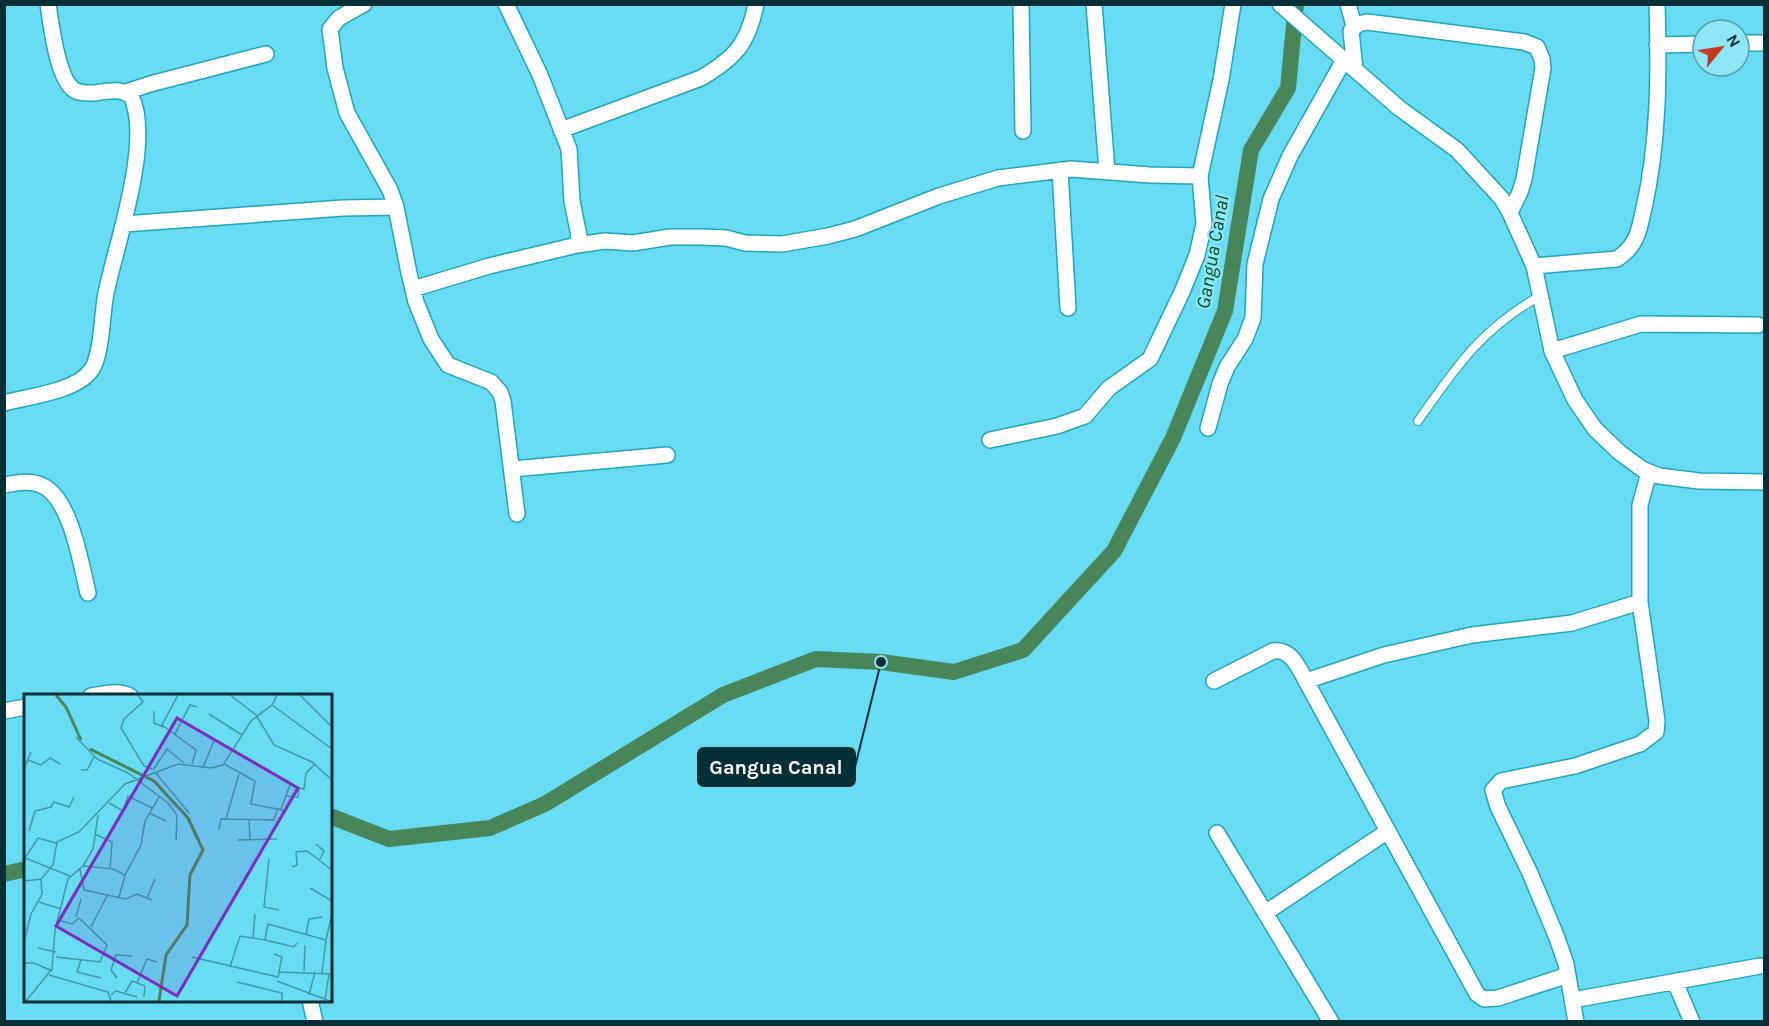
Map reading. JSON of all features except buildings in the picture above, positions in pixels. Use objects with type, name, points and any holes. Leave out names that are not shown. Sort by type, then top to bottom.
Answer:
[{"type":"street","points":[[4,403],[68,387],[92,369],[96,358],[106,293],[124,224],[136,156],[137,110],[131,96],[119,90],[84,93],[72,89],[65,78],[54,41],[48,4]]},
{"type":"street","points":[[364,4],[339,18],[330,29],[330,44],[347,113],[357,134],[383,175],[396,207],[413,289],[421,318],[431,339],[448,365],[491,382],[500,392],[517,514]]},
{"type":"street","points":[[506,4],[540,75],[569,149],[572,201],[579,236],[577,245]]},
{"type":"street","points":[[561,130],[701,78],[720,67],[744,42],[756,4]]},
{"type":"street","points":[[1094,4],[1107,171]]},
{"type":"street","points":[[990,440],[1057,426],[1085,416],[1108,388],[1150,359],[1197,255],[1204,224],[1200,176],[1225,59],[1233,4]]},
{"type":"street","points":[[1280,4],[1399,108],[1457,150],[1502,199],[1534,266],[1542,295],[1552,351],[1575,400],[1595,429],[1619,452],[1659,476],[1699,481],[1764,482]]},
{"type":"street","points":[[1208,428],[1220,384],[1227,367],[1245,339],[1253,318],[1255,264],[1271,199],[1290,156],[1345,61],[1354,26],[1348,4]]},
{"type":"street","points":[[1534,266],[1617,259],[1627,252],[1635,241],[1654,153],[1659,92],[1657,4]]},
{"type":"street","points":[[1020,5],[1023,131]]},
{"type":"street","points":[[1354,26],[1367,22],[1524,42],[1537,47],[1543,68],[1524,179],[1510,213]]},
{"type":"street","points":[[1657,45],[1691,44]]},
{"type":"street","points":[[126,92],[266,54]]},
{"type":"street","points":[[413,289],[489,266],[577,245],[605,241],[633,243],[670,237],[701,237],[726,238],[745,243],[782,244],[855,229],[939,196],[998,178],[1060,170],[1200,176]]},
{"type":"street","points":[[1060,170],[1068,308]]},
{"type":"street","points":[[124,224],[343,208],[396,207]]},
{"type":"street","points":[[1552,351],[1641,324],[1758,325]]},
{"type":"street","points":[[512,469],[667,455]]},
{"type":"street","points":[[1576,1022],[1568,975],[1557,938],[1495,801],[1493,790],[1501,781],[1575,766],[1640,744],[1656,732],[1657,722],[1640,603],[1640,505],[1649,472]]},
{"type":"street","points":[[4,484],[36,483],[45,486],[54,496],[69,522],[88,593]]},
{"type":"street","points":[[1306,681],[1384,655],[1472,635],[1572,623],[1640,603]]},
{"type":"street","points":[[1214,681],[1278,650],[1289,654],[1443,929],[1472,986],[1484,999],[1498,998],[1568,975]]},
{"type":"street","points":[[105,694],[125,694]]},
{"type":"street","points":[[4,711],[24,707]]},
{"type":"street","points":[[1265,913],[1388,831]]},
{"type":"street","points":[[1217,833],[1331,1022]]},
{"type":"street","points":[[1573,1000],[1760,966]]},
{"type":"street","points":[[1675,982],[1692,1022]]},
{"type":"street","points":[[310,1002],[315,1022]]},
{"type":"lane","points":[[1418,421],[1470,351],[1502,320],[1542,295]]},
{"type":"waterway","name":"Gangua Canal","points":[[332,817],[389,839],[490,828],[545,804],[723,695],[816,659],[881,662],[954,672],[1023,650],[1114,551],[1173,438],[1225,311],[1251,150],[1288,88],[1296,4]]},
{"type":"waterway","name":"Gangua Canal","points":[[4,874],[24,869]]},
{"type":"place","name":"Gangua Canal","points":[[881,662]]}]
